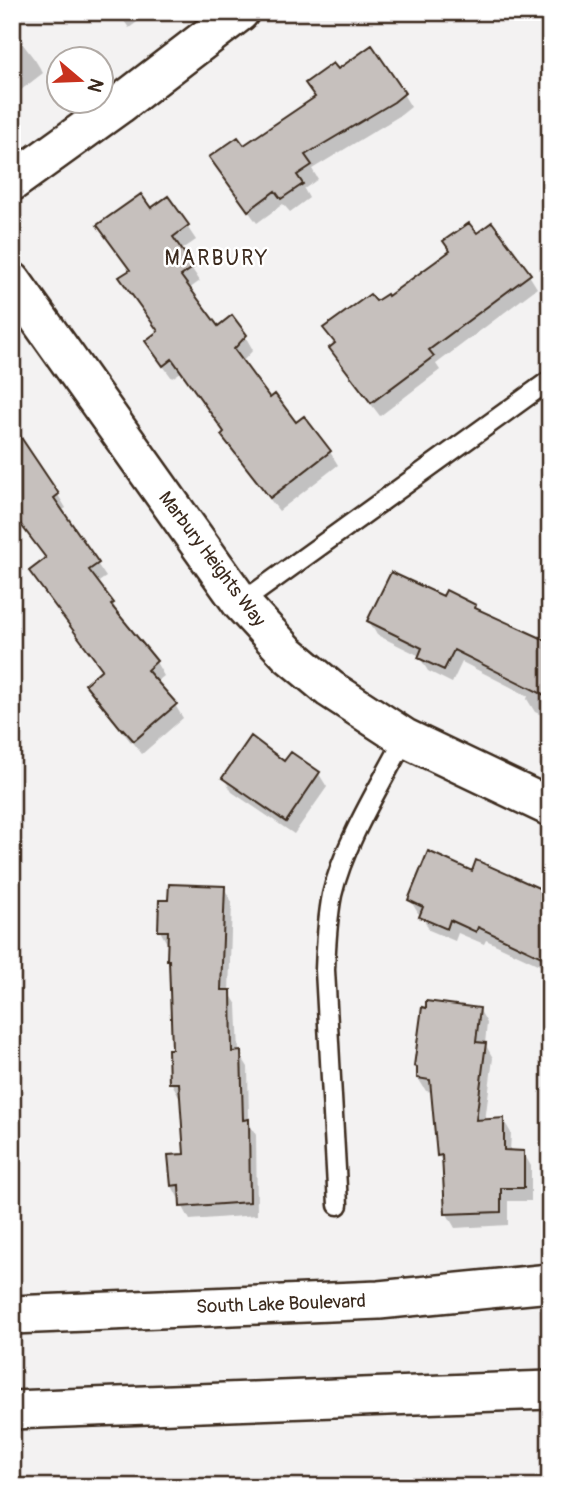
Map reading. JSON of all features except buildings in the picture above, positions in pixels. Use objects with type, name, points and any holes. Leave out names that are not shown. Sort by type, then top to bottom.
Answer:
[{"type":"street","points":[[12,182],[119,105],[240,12]]},
{"type":"street","name":"Marbury Heights Way","points":[[12,281],[241,603],[288,654],[330,690],[405,738],[550,807]]},
{"type":"street","name":"South Lake Boulevard","points":[[12,1315],[379,1300],[550,1283]]},
{"type":"street","points":[[12,1410],[550,1390]]},
{"type":"lane","points":[[241,603],[550,380]]},
{"type":"lane","points":[[338,1205],[325,971],[327,932],[333,893],[348,847],[405,738]]},
{"type":"district","name":"MARBURY","points":[[217,258]]}]
